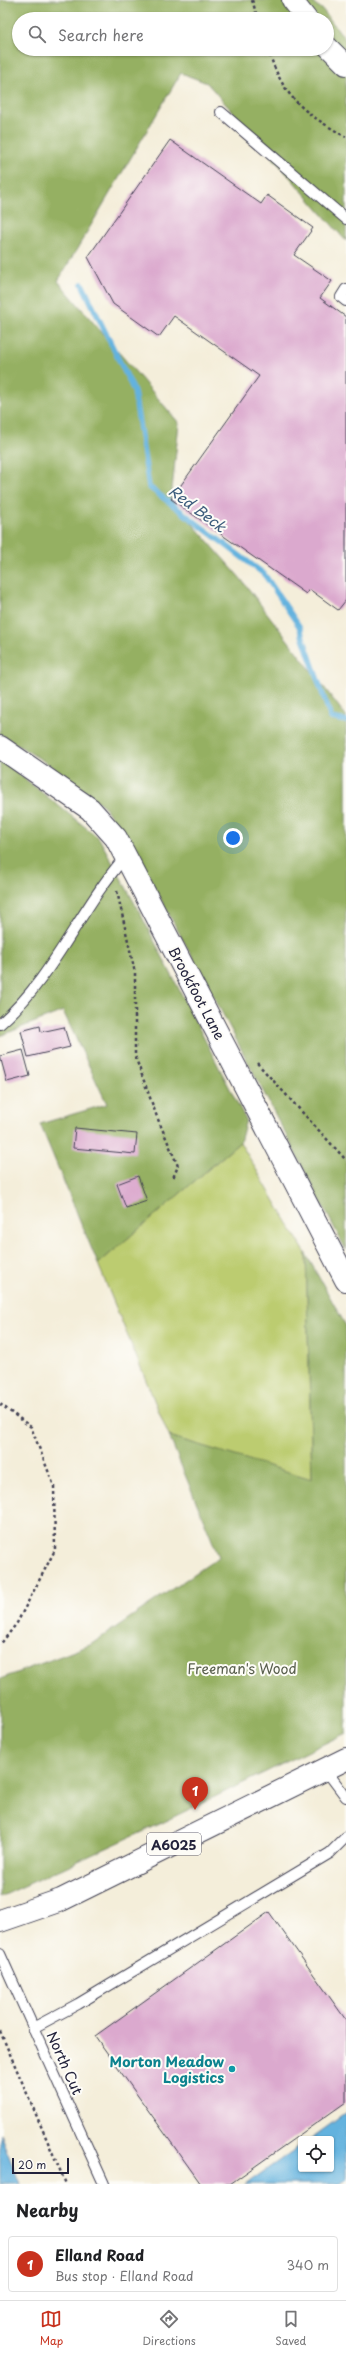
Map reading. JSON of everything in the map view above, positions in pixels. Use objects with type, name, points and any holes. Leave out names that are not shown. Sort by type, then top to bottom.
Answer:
[{"type":"street","points":[[292,0],[301,12]]},
{"type":"street","points":[[334,53],[346,65]]},
{"type":"street","name":"Brookfoot Lane","points":[[0,747],[90,809],[116,838],[119,864],[346,1280]]},
{"type":"street","name":"A6025","points":[[0,1921],[61,1900],[346,1759]]},
{"type":"lane","points":[[221,112],[346,220]]},
{"type":"lane","points":[[346,290],[341,297],[346,301]]},
{"type":"lane","points":[[0,1024],[20,1007],[42,979],[102,884],[119,864]]},
{"type":"lane","points":[[325,1769],[346,1797]]},
{"type":"lane","points":[[34,2028],[78,2004],[330,1853],[346,1837]]},
{"type":"lane","name":"North Cut","points":[[0,1954],[104,2184]]},
{"type":"path","points":[[252,0],[256,12]]},
{"type":"path","points":[[270,56],[274,68],[290,97],[312,117],[346,138]]},
{"type":"path","points":[[119,864],[135,973],[135,1056],[157,1117],[178,1166],[173,1178]]},
{"type":"path","points":[[255,1060],[346,1160]]},
{"type":"path","points":[[0,1404],[31,1428],[54,1486],[55,1550],[17,1623],[0,1645]]},
{"type":"path","points":[[0,2031],[66,2184]]},
{"type":"green space","points":[[0,0],[309,0],[324,12],[12,12],[12,56],[334,56],[334,24],[346,40],[346,241],[207,83],[181,73],[58,281],[179,423],[171,499],[241,579],[346,716],[346,1250],[204,978],[138,858],[104,806],[45,762],[0,734]]},
{"type":"green space","points":[[0,759],[99,838],[139,911],[246,1120],[240,1142],[98,1264],[40,1124],[107,1104],[63,1011],[0,1036]]},
{"type":"green space","points":[[240,1142],[306,1254],[312,1480],[169,1436],[98,1264]]},
{"type":"green space","name":"Freeman's Wood","points":[[306,1254],[346,1326],[346,1733],[159,1824],[0,1897],[0,1679],[90,1645],[219,1557],[169,1436],[312,1479]]},
{"type":"water","points":[[346,2113],[346,2179],[339,2184],[246,2184],[298,2147],[298,2172],[334,2172],[334,2136],[314,2136]]},
{"type":"water","points":[[0,2134],[20,2184],[0,2184]]},
{"type":"building","points":[[170,140],[261,204],[267,195],[313,228],[294,255],[332,281],[320,298],[346,317],[346,600],[338,610],[309,589],[306,594],[171,499],[259,376],[174,316],[159,337],[113,304],[88,257]]},
{"type":"building","points":[[40,1026],[41,1032],[64,1027],[70,1047],[28,1057],[21,1031]]},
{"type":"building","points":[[23,1050],[30,1076],[7,1082],[0,1056]]},
{"type":"building","points":[[75,1128],[137,1134],[135,1154],[73,1148]]},
{"type":"building","points":[[138,1176],[147,1201],[126,1208],[117,1184]]},
{"type":"building","name":"Morton Meadow Logistics","points":[[269,1912],[346,2020],[346,2102],[230,2184],[201,2184],[95,2036]]},
{"type":"waterway","name":"Red Beck","points":[[82,284],[134,391],[149,487],[264,574],[299,626],[331,718],[346,721]]},
{"type":"place","name":"Elland Road","points":[[195,1810]]},
{"type":"place","name":"Morton Meadow Logistics","points":[[232,2069]]}]
